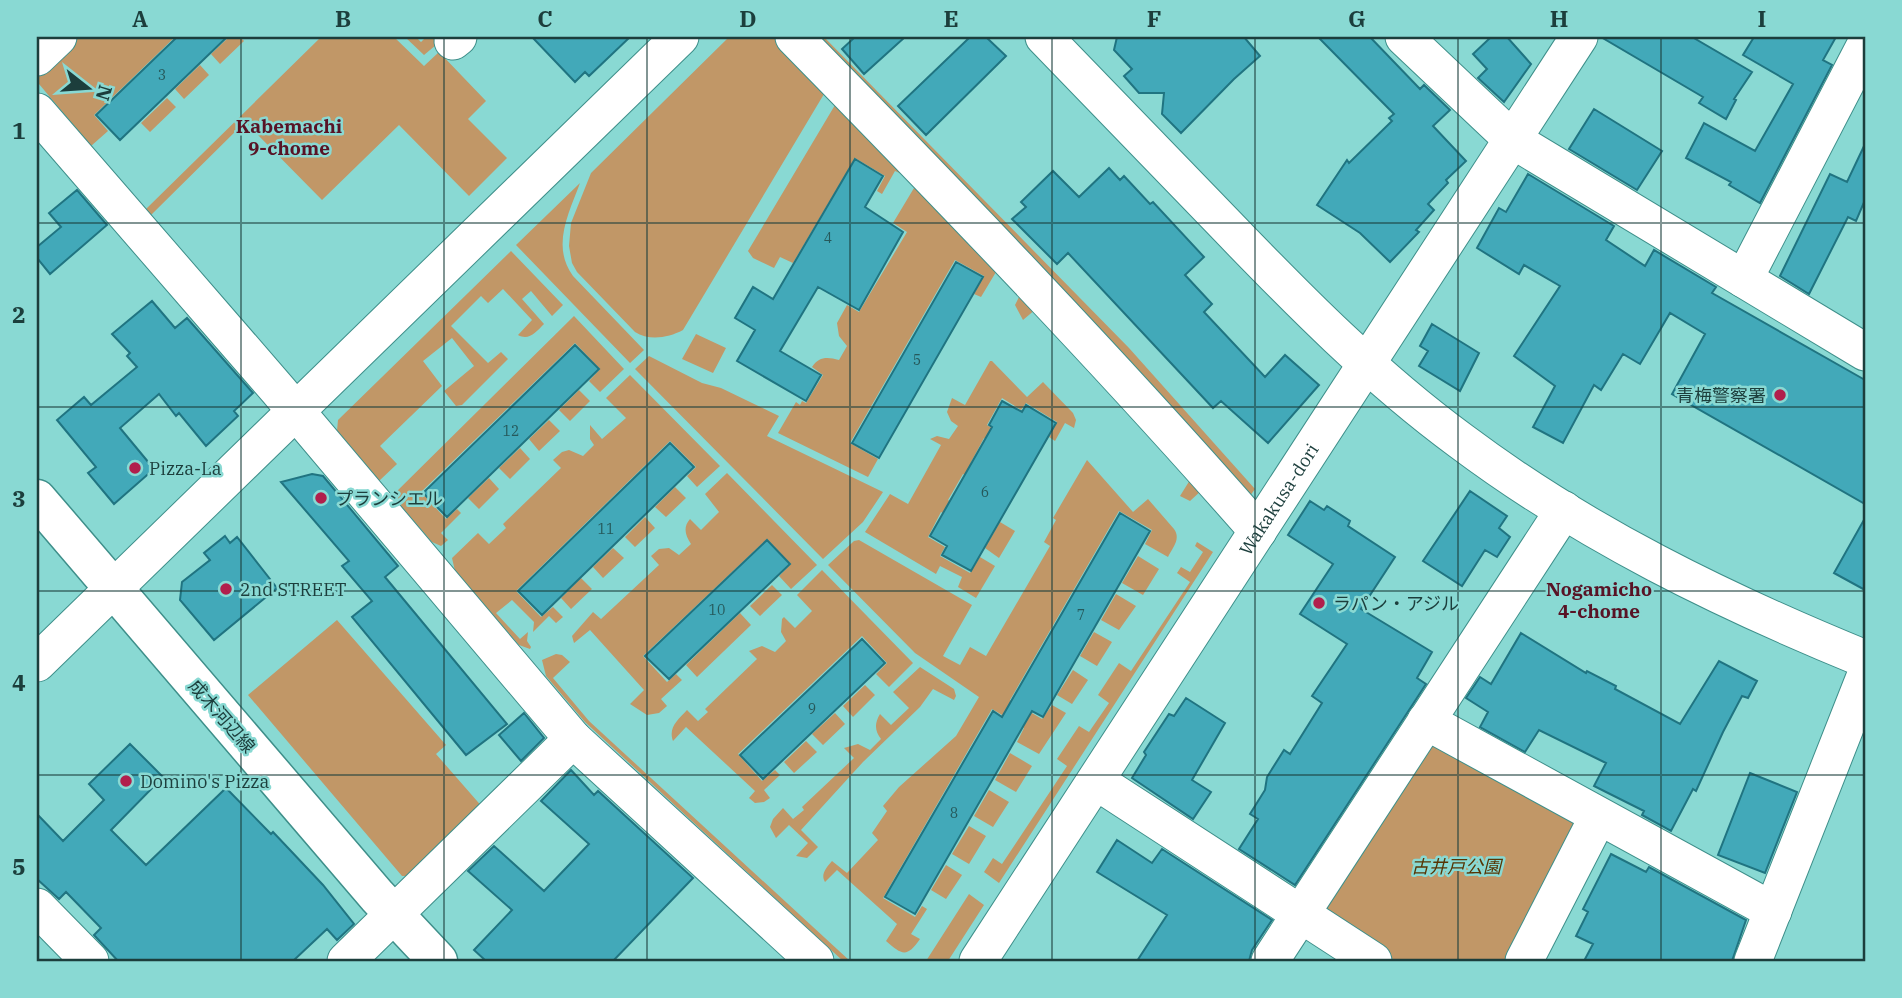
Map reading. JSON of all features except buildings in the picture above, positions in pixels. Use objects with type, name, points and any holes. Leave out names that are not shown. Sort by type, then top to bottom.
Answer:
[{"type":"main road","name":"成木河辺線","points":[[37,499],[394,914],[438,961]]},
{"type":"street","points":[[37,57],[58,37]]},
{"type":"street","points":[[37,663],[680,37]]},
{"type":"street","points":[[794,37],[1034,284],[1147,405],[1258,531]]},
{"type":"street","points":[[1044,37],[1260,260],[1366,364],[1462,442],[1563,510],[1628,549],[1769,619],[1865,659]]},
{"type":"street","points":[[1404,37],[1513,140],[1865,352]]},
{"type":"street","name":"Wakakusa-dori","points":[[978,961],[1579,37]]},
{"type":"street","points":[[1744,279],[1865,46]]},
{"type":"street","points":[[37,112],[573,739],[815,961]]},
{"type":"street","points":[[1270,961],[1563,510]]},
{"type":"street","points":[[1753,961],[1865,677]]},
{"type":"street","points":[[1426,721],[1773,911]]},
{"type":"street","points":[[346,961],[573,739]]},
{"type":"street","points":[[1096,781],[1373,961]]},
{"type":"street","points":[[1524,961],[1598,817]]},
{"type":"street","points":[[37,907],[75,956]]},
{"type":"green space","points":[[75,37],[175,37],[94,115],[108,131],[91,146],[39,84],[37,74]]},
{"type":"green space","points":[[229,37],[240,37],[244,41],[220,64],[211,54]]},
{"type":"green space","points":[[321,37],[394,37],[424,66],[439,52],[486,101],[468,119],[507,158],[469,196],[399,125],[322,200],[245,122],[151,215],[146,209]]},
{"type":"green space","points":[[405,37],[416,37],[421,42],[426,37],[439,37],[442,40],[424,55]]},
{"type":"green space","points":[[729,37],[777,37],[827,89],[683,330],[665,337],[646,337],[635,332],[577,272],[572,263],[569,246],[571,223],[591,173]]},
{"type":"green space","points":[[810,37],[824,37],[1129,348],[1255,489],[1247,500]]},
{"type":"green space","points":[[200,65],[209,75],[184,99],[175,89]]},
{"type":"green space","points":[[167,98],[176,107],[150,132],[141,123]]},
{"type":"green space","points":[[838,100],[903,169],[902,174],[895,171],[882,194],[877,191],[885,176],[855,158],[793,263],[780,257],[774,268],[753,258],[748,251]]},
{"type":"green space","points":[[580,183],[564,230],[563,253],[573,276],[644,350],[630,363],[516,245]]},
{"type":"green space","points":[[920,186],[996,272],[981,297],[974,294],[984,276],[955,260],[850,443],[878,459],[868,477],[778,433],[796,402],[800,405],[802,401],[806,403],[823,375],[812,367],[815,363],[824,358],[839,360],[847,346],[839,336],[837,323],[847,305],[859,312],[907,232],[893,223],[914,188]]},
{"type":"green space","points":[[511,251],[563,305],[552,316],[531,291],[522,299],[544,324],[532,335],[522,337],[518,335],[532,320],[503,289],[488,303],[481,296],[451,326],[488,363],[501,352],[508,359],[462,405],[456,406],[444,391],[474,366],[452,338],[423,361],[442,386],[380,446],[397,464],[379,481],[337,431],[338,420]]},
{"type":"green space","points":[[1026,293],[1112,384],[1201,486],[1202,490],[1190,501],[1180,496],[1190,480],[1036,309],[1023,320],[1015,305],[1019,297]]},
{"type":"green space","points":[[574,316],[624,369],[600,392],[589,381],[600,369],[575,343],[421,492],[446,519],[457,509],[461,513],[441,533],[448,540],[441,546],[432,542],[392,496]]},
{"type":"green space","points":[[696,334],[726,348],[713,373],[682,359]]},
{"type":"green space","points":[[649,356],[702,383],[721,388],[779,416],[767,436],[883,492],[863,522],[823,559],[635,369]]},
{"type":"green space","points":[[990,361],[1027,397],[1043,382],[1073,413],[1076,420],[1074,428],[1065,423],[1055,441],[1049,437],[1057,422],[1026,403],[1021,410],[1002,398],[987,425],[1005,436],[999,446],[984,438],[970,464],[985,472],[979,483],[963,474],[948,500],[964,510],[957,521],[941,512],[928,537],[945,547],[940,556],[970,573],[980,557],[995,566],[976,598],[958,587],[962,577],[940,566],[936,574],[865,532],[890,494],[908,504],[941,445],[930,439],[937,436],[949,439],[958,426],[951,421],[947,412],[952,398],[965,405]]},
{"type":"green space","points":[[630,375],[720,466],[697,487],[687,476],[696,467],[670,441],[516,591],[541,617],[553,607],[563,617],[556,623],[549,616],[533,632],[534,622],[512,600],[496,613],[520,639],[528,632],[530,649],[519,645],[455,571],[452,558],[478,533],[489,544],[506,528],[503,524],[561,468],[553,460],[562,452],[569,450],[583,456],[594,445],[590,439],[590,425],[602,439],[626,418],[606,398]]},
{"type":"green space","points":[[579,390],[590,401],[570,421],[559,410]]},
{"type":"green space","points":[[549,420],[560,431],[539,451],[529,439]]},
{"type":"green space","points":[[520,448],[530,459],[510,479],[499,468]]},
{"type":"green space","points":[[1087,460],[1133,512],[1148,499],[1174,529],[1176,543],[1168,557],[1145,544],[1152,530],[1119,511],[1010,700],[1042,719],[1052,705],[1066,713],[1039,754],[1017,742],[1024,728],[992,709],[883,898],[915,917],[922,906],[927,909],[911,934],[920,939],[908,952],[900,952],[886,941],[897,924],[837,870],[825,882],[824,873],[832,861],[847,873],[878,840],[872,833],[887,811],[883,806],[899,787],[956,736],[979,697],[915,653],[828,565],[854,541],[859,540],[972,605],[943,656],[960,665],[970,647],[986,656],[1050,546],[1044,542],[1056,520],[1053,518]]},
{"type":"green space","points":[[727,473],[817,565],[791,589],[779,576],[791,564],[767,539],[643,656],[667,682],[676,674],[682,680],[661,699],[667,706],[659,713],[647,715],[630,704],[644,690],[590,630],[574,643],[572,636],[593,612],[601,619],[659,565],[651,556],[659,549],[669,548],[679,555],[691,544],[686,525],[690,519],[701,530],[719,512],[705,494]]},
{"type":"green space","points":[[489,478],[499,489],[479,509],[468,498]]},
{"type":"green space","points":[[675,487],[686,498],[666,517],[655,507]]},
{"type":"green space","points":[[645,517],[655,528],[635,547],[625,537]]},
{"type":"green space","points":[[1000,522],[1015,531],[999,558],[985,548]]},
{"type":"green space","points":[[1197,542],[1213,552],[999,883],[984,872],[993,858],[1002,864],[1067,766],[1057,759],[1079,726],[1089,732],[1109,703],[1098,695],[1119,663],[1131,671],[1190,582],[1177,573],[1181,567],[1190,572],[1203,552],[1195,546]]},
{"type":"green space","points":[[613,548],[624,558],[603,578],[593,567]]},
{"type":"green space","points":[[1138,556],[1159,569],[1143,595],[1122,583]]},
{"type":"green space","points":[[822,570],[913,663],[889,687],[876,674],[887,663],[862,636],[738,754],[762,781],[775,770],[780,775],[764,790],[770,798],[755,803],[749,798],[755,791],[686,727],[673,741],[673,728],[687,710],[698,721],[708,712],[705,709],[757,659],[749,651],[762,646],[775,652],[786,641],[781,632],[782,619],[784,617],[795,628],[812,611],[797,595]]},
{"type":"green space","points":[[581,578],[592,589],[571,609],[561,598]]},
{"type":"green space","points":[[772,585],[782,595],[760,616],[750,606]]},
{"type":"green space","points":[[1116,594],[1136,606],[1119,630],[1101,620]]},
{"type":"green space","points":[[740,613],[751,625],[697,677],[686,665]]},
{"type":"green space","points":[[337,620],[446,745],[436,754],[484,809],[414,876],[402,876],[248,695]]},
{"type":"green space","points":[[1094,632],[1112,642],[1097,666],[1080,656]]},
{"type":"green space","points":[[556,654],[562,655],[570,662],[553,678],[589,721],[850,961],[843,961],[585,722],[546,676],[542,660]]},
{"type":"green space","points":[[920,667],[954,689],[954,700],[933,689],[920,707],[863,762],[801,830],[818,847],[807,858],[796,856],[808,843],[789,825],[776,838],[770,827],[773,819],[783,808],[793,819],[804,810],[802,807],[854,758],[844,748],[858,744],[870,750],[881,739],[876,727],[880,714],[891,725],[909,708],[893,692]]},
{"type":"green space","points":[[1073,670],[1088,680],[1072,704],[1057,695]]},
{"type":"green space","points":[[865,685],[875,695],[853,717],[843,706]]},
{"type":"green space","points":[[835,713],[845,724],[823,745],[812,734]]},
{"type":"green space","points":[[806,741],[817,752],[794,773],[784,762]]},
{"type":"green space","name":"古井戸公園","points":[[1437,742],[1575,818],[1578,829],[1510,961],[1396,961],[1325,916],[1323,904],[1425,744]]},
{"type":"green space","points":[[1010,753],[1032,766],[1016,792],[995,780]]},
{"type":"green space","points":[[989,790],[1009,802],[993,827],[974,816]]},
{"type":"green space","points":[[969,826],[986,836],[969,864],[952,854]]},
{"type":"green space","points":[[946,865],[962,875],[946,899],[931,890]]},
{"type":"green space","points":[[969,894],[984,905],[948,961],[926,961]]},
{"type":"place","name":"青梅警察署","points":[[1780,395]]},
{"type":"place","name":"Pizza-La","points":[[135,468]]},
{"type":"place","name":"プランシエル","points":[[321,498]]},
{"type":"place","name":"2nd STREET","points":[[226,589]]},
{"type":"place","name":"ラパン・アジル","points":[[1319,603]]},
{"type":"place","name":"Domino's Pizza","points":[[126,781]]},
{"type":"district","name":"Kabemachi 9-chome","points":[[289,137]]},
{"type":"district","name":"Nogamicho 4-chome","points":[[1599,600]]}]
